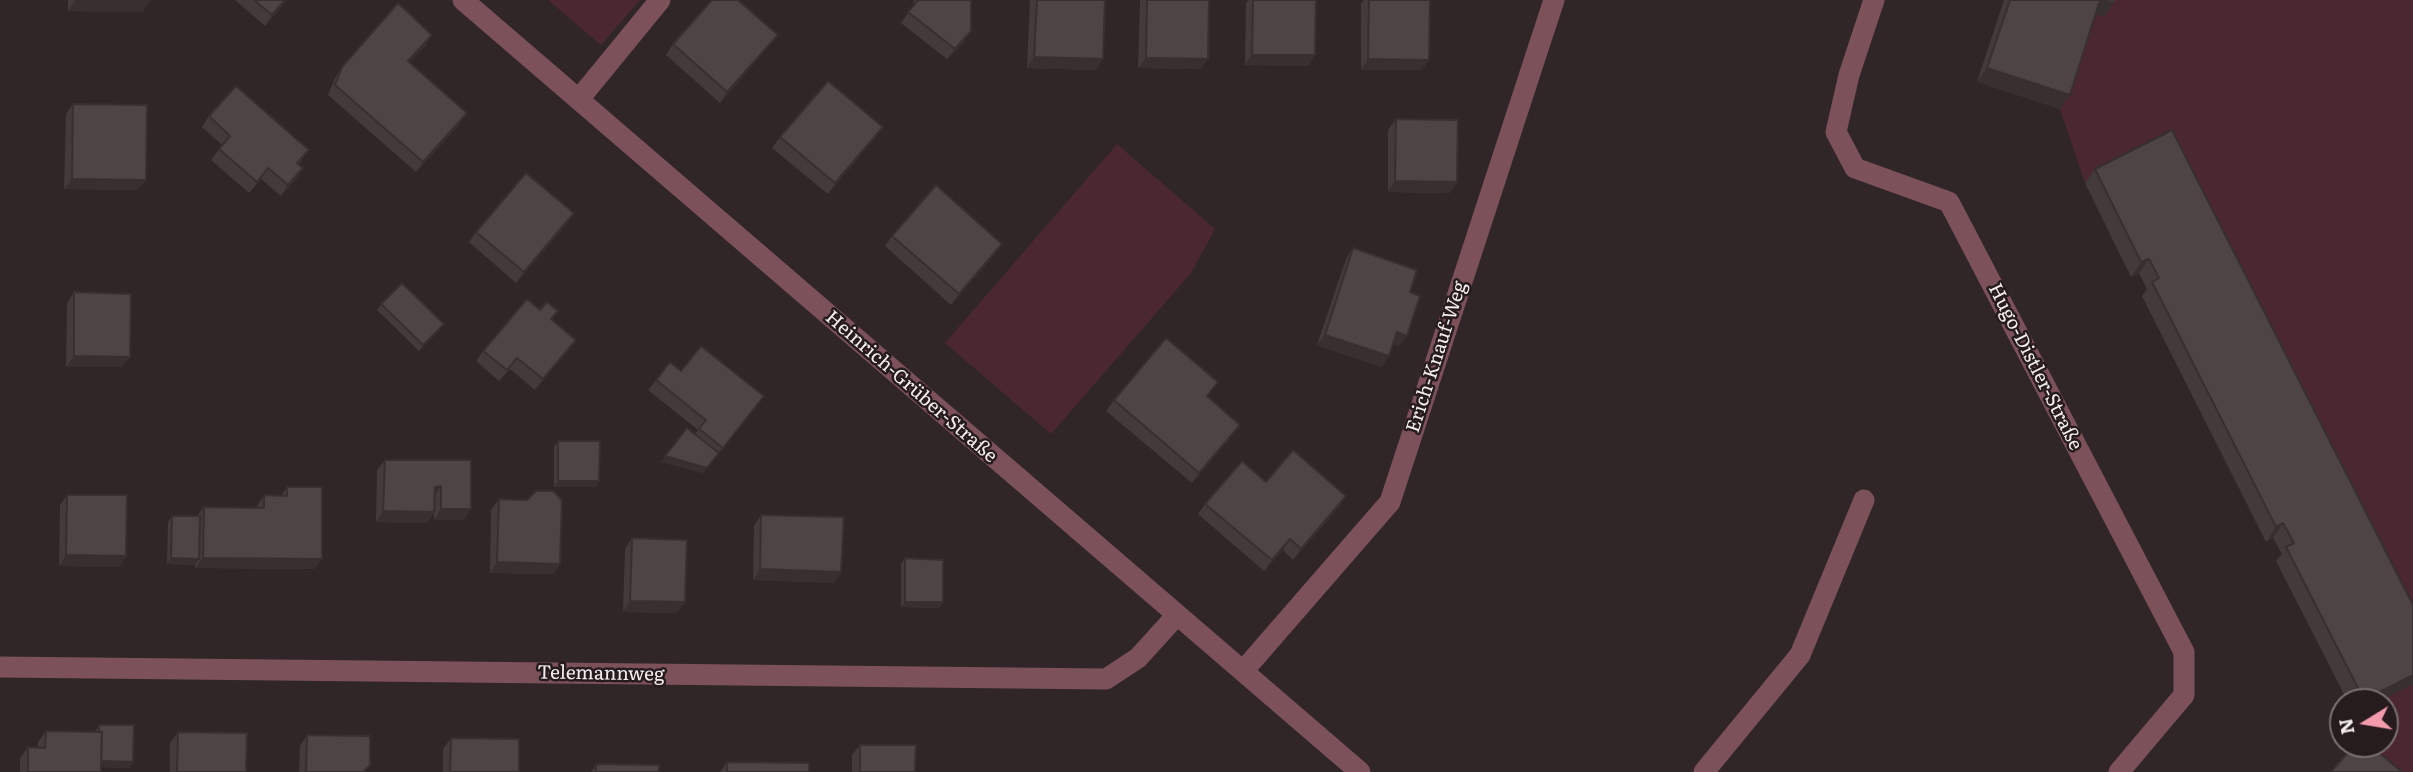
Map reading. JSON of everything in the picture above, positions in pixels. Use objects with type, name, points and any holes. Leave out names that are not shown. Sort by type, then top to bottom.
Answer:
[{"type":"street","name":"Heinrich-Grüber-Straße","points":[[463,0],[1360,772]]},
{"type":"street","points":[[579,99],[660,0]]},
{"type":"street","name":"Erich-Knauf-Weg","points":[[1244,670],[1390,502],[1554,0]]},
{"type":"street","name":"Hugo-Distler-Straße","points":[[1874,0],[1849,75],[1836,132],[1855,168],[1949,202],[2184,652],[2184,695],[2119,772]]},
{"type":"street","points":[[1704,772],[1800,655],[1864,499]]},
{"type":"street","name":"Telemannweg","points":[[0,667],[1106,679],[1138,658],[1177,615]]},
{"type":"shaded area","points":[[548,0],[640,0],[601,45]]},
{"type":"shaded area","points":[[2109,0],[2413,0],[2413,639],[2162,145],[2085,183],[2060,109],[2091,12]]},
{"type":"shaded area","points":[[1117,144],[1215,229],[1191,273],[1051,434],[945,343]]},
{"type":"shaded area","points":[[2413,684],[2413,772],[2371,772],[2355,758],[2399,758],[2399,691]]},
{"type":"building","points":[[75,0],[150,0],[149,2]]},
{"type":"building","points":[[254,0],[285,0],[272,15]]},
{"type":"building","points":[[712,0],[738,0],[778,35],[727,92],[673,44]]},
{"type":"building","points":[[918,0],[971,0],[971,31],[955,49],[908,12]]},
{"type":"building","points":[[1037,0],[1105,0],[1103,59],[1034,57]]},
{"type":"building","points":[[1147,0],[1209,0],[1208,59],[1146,58]]},
{"type":"building","points":[[1253,0],[1316,0],[1315,55],[1252,55]]},
{"type":"building","points":[[1369,0],[1430,0],[1429,60],[1368,59]]},
{"type":"building","points":[[2010,0],[2100,0],[2070,95],[1987,68]]},
{"type":"building","points":[[398,3],[432,35],[408,61],[467,113],[423,162],[335,85],[342,67]]},
{"type":"building","points":[[828,81],[883,127],[835,183],[780,137]]},
{"type":"building","points":[[236,86],[309,150],[297,163],[303,168],[288,185],[268,168],[257,182],[219,149],[230,136],[209,116]]},
{"type":"building","points":[[73,104],[147,105],[146,180],[72,179]]},
{"type":"building","points":[[1396,119],[1458,120],[1457,182],[1395,181]]},
{"type":"building","points":[[2172,130],[2413,605],[2413,675],[2388,688],[2358,688],[2286,547],[2294,543],[2283,523],[2276,527],[2152,282],[2159,278],[2149,259],[2141,262],[2095,169]]},
{"type":"building","points":[[526,173],[574,213],[524,272],[476,232]]},
{"type":"building","points":[[936,185],[1002,244],[959,294],[892,236]]},
{"type":"building","points":[[1353,248],[1417,270],[1410,292],[1420,296],[1407,336],[1397,332],[1389,356],[1325,335]]},
{"type":"building","points":[[402,283],[444,324],[423,345],[381,304]]},
{"type":"building","points":[[74,292],[131,294],[130,357],[74,356]]},
{"type":"building","points":[[527,299],[540,310],[547,302],[558,311],[551,319],[576,340],[543,379],[517,358],[507,370],[483,351]]},
{"type":"building","points":[[1166,338],[1218,382],[1207,396],[1240,425],[1199,473],[1114,400]]},
{"type":"building","points":[[701,346],[764,396],[723,448],[699,429],[706,420],[656,380],[670,362],[681,371]]},
{"type":"building","points":[[687,428],[719,453],[707,468],[665,456]]},
{"type":"building","points":[[558,441],[600,441],[599,481],[558,481]]},
{"type":"building","points":[[1293,450],[1346,496],[1301,549],[1290,539],[1272,560],[1205,504],[1242,461],[1266,482]]},
{"type":"building","points":[[385,460],[471,460],[471,509],[441,509],[441,486],[435,487],[434,512],[383,511]]},
{"type":"building","points":[[287,487],[322,487],[322,559],[203,558],[204,507],[264,508],[264,495],[287,496]]},
{"type":"building","points":[[536,491],[553,491],[562,500],[560,564],[497,562],[499,499],[527,500]]},
{"type":"building","points":[[67,495],[127,495],[126,556],[66,555]]},
{"type":"building","points":[[761,515],[844,517],[841,572],[760,569]]},
{"type":"building","points":[[172,516],[200,516],[199,559],[171,558]]},
{"type":"building","points":[[632,538],[687,540],[685,602],[630,601]]},
{"type":"building","points":[[905,558],[943,560],[943,602],[905,602]]},
{"type":"building","points":[[99,725],[134,725],[133,762],[101,761],[102,732],[99,732]]},
{"type":"building","points":[[46,731],[102,732],[101,772],[28,772],[28,747],[45,748]]},
{"type":"building","points":[[178,732],[247,733],[246,772],[177,772]]},
{"type":"building","points":[[307,735],[370,736],[370,765],[363,772],[306,772]]},
{"type":"building","points":[[451,738],[519,739],[519,772],[450,772]]},
{"type":"building","points":[[860,745],[916,745],[915,772],[860,772]]},
{"type":"building","points":[[2343,758],[2386,758],[2402,772],[2331,772]]},
{"type":"building","points":[[727,762],[809,763],[809,772],[727,772]]},
{"type":"building","points":[[596,764],[659,765],[659,772],[596,772]]}]
